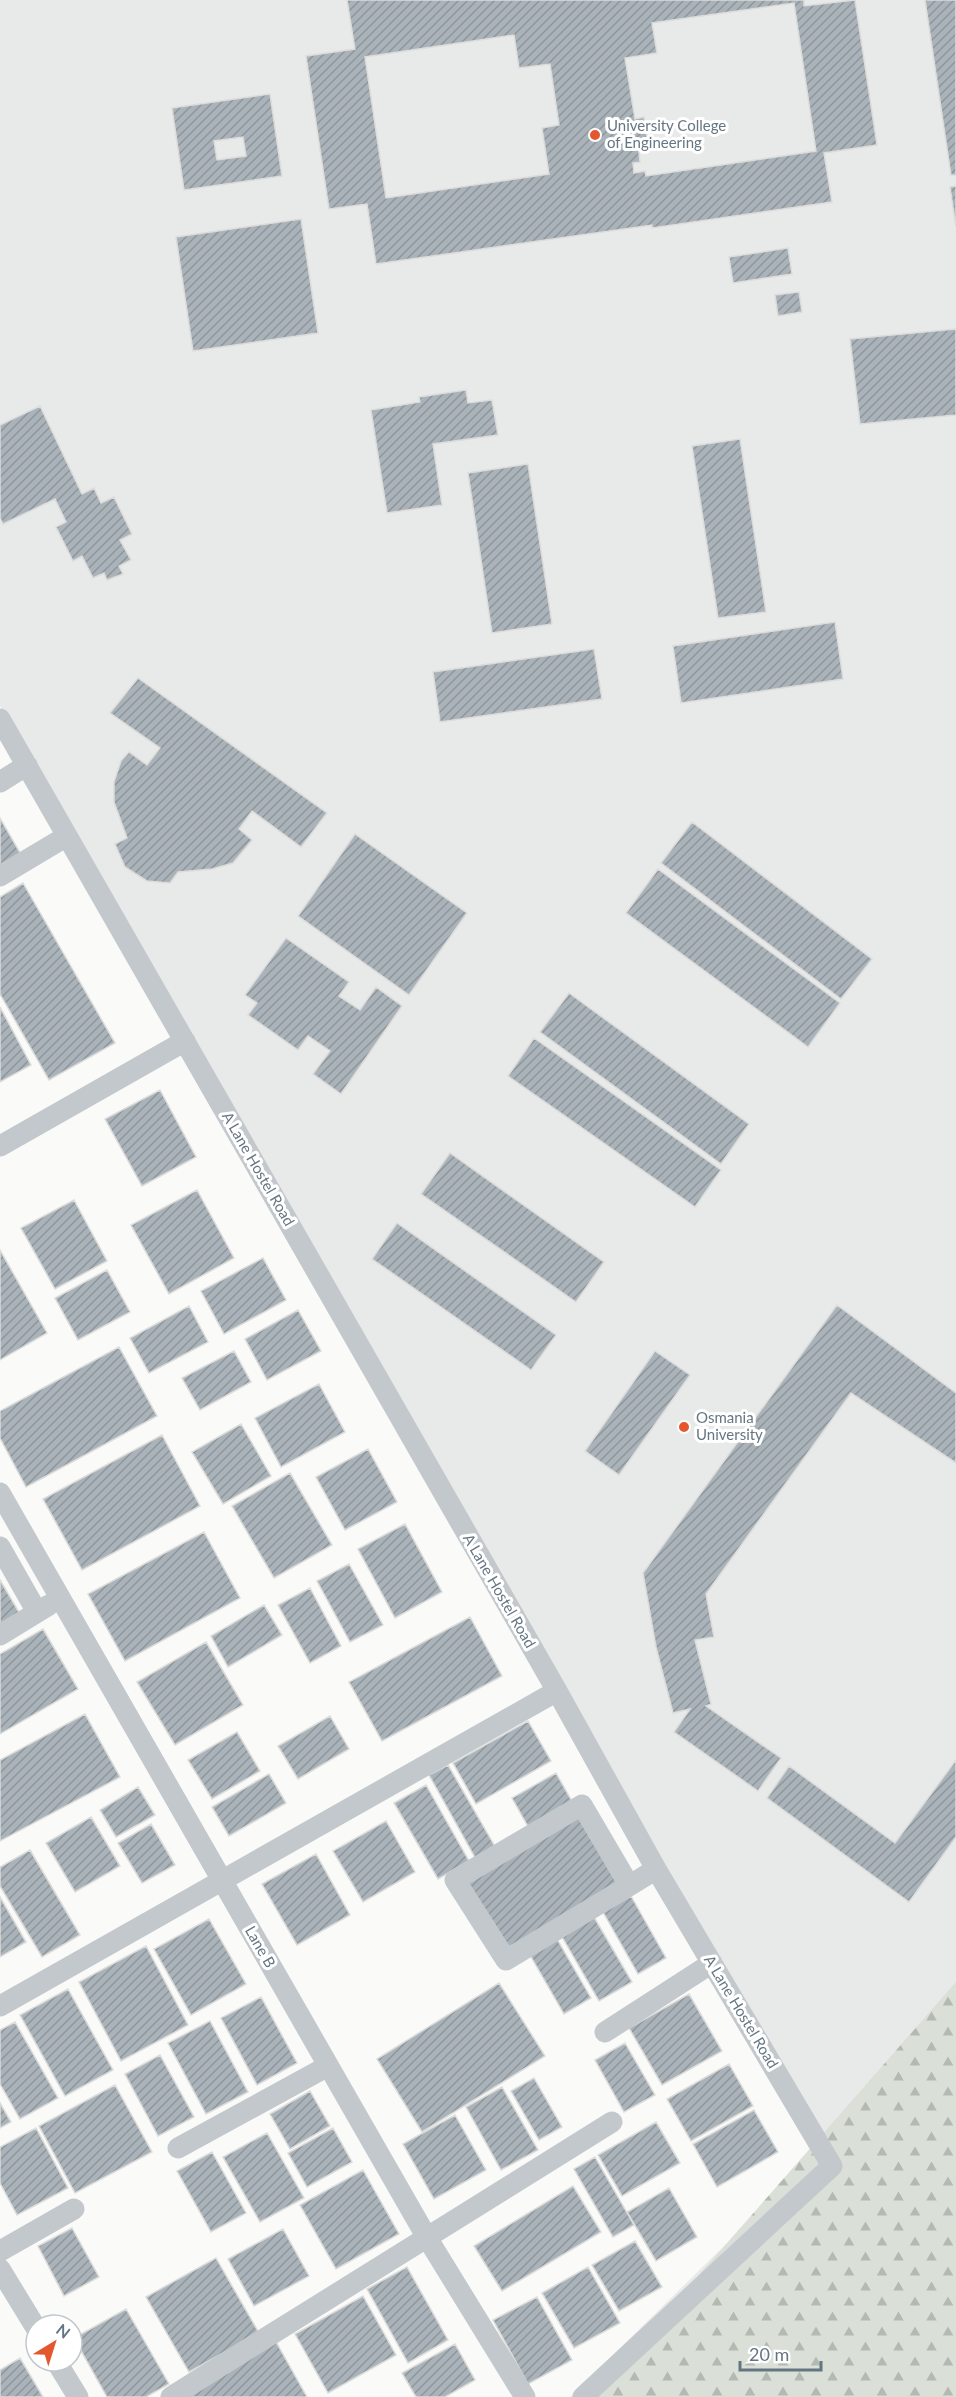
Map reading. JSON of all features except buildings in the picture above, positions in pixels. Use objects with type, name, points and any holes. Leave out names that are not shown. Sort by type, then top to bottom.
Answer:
[{"type":"street","name":"A Lane Hostel Road","points":[[0,719],[557,1691],[656,1869],[832,2166],[583,2397]]},
{"type":"street","points":[[0,782],[27,765]]},
{"type":"street","points":[[0,876],[67,836]]},
{"type":"street","points":[[0,1146],[185,1041]]},
{"type":"street","name":"Lane B","points":[[0,1493],[6,1518],[60,1598],[426,2236],[525,2397]]},
{"type":"street","points":[[0,1547],[37,1612]]},
{"type":"street","points":[[0,1635],[60,1598]]},
{"type":"street","points":[[0,2006],[557,1691]]},
{"type":"street","points":[[629,1885],[582,1805],[455,1880],[506,1960],[656,1869]]},
{"type":"street","points":[[605,2032],[712,1963]]},
{"type":"street","points":[[178,2148],[328,2066]]},
{"type":"street","points":[[171,2397],[612,2122]]},
{"type":"street","points":[[0,2251],[74,2209]]},
{"type":"street","points":[[0,2269],[27,2313]]},
{"type":"street","points":[[63,2373],[78,2397]]},
{"type":"shaded area","name":"Osmania University","points":[[0,0],[956,0],[956,2397],[570,2397],[824,2148],[0,706]]},
{"type":"green space","points":[[956,1982],[956,2397],[592,2397]]},
{"type":"place","name":"University College of Engineering","points":[[595,135]]},
{"type":"place","name":"Osmania University","points":[[684,1427]]}]
